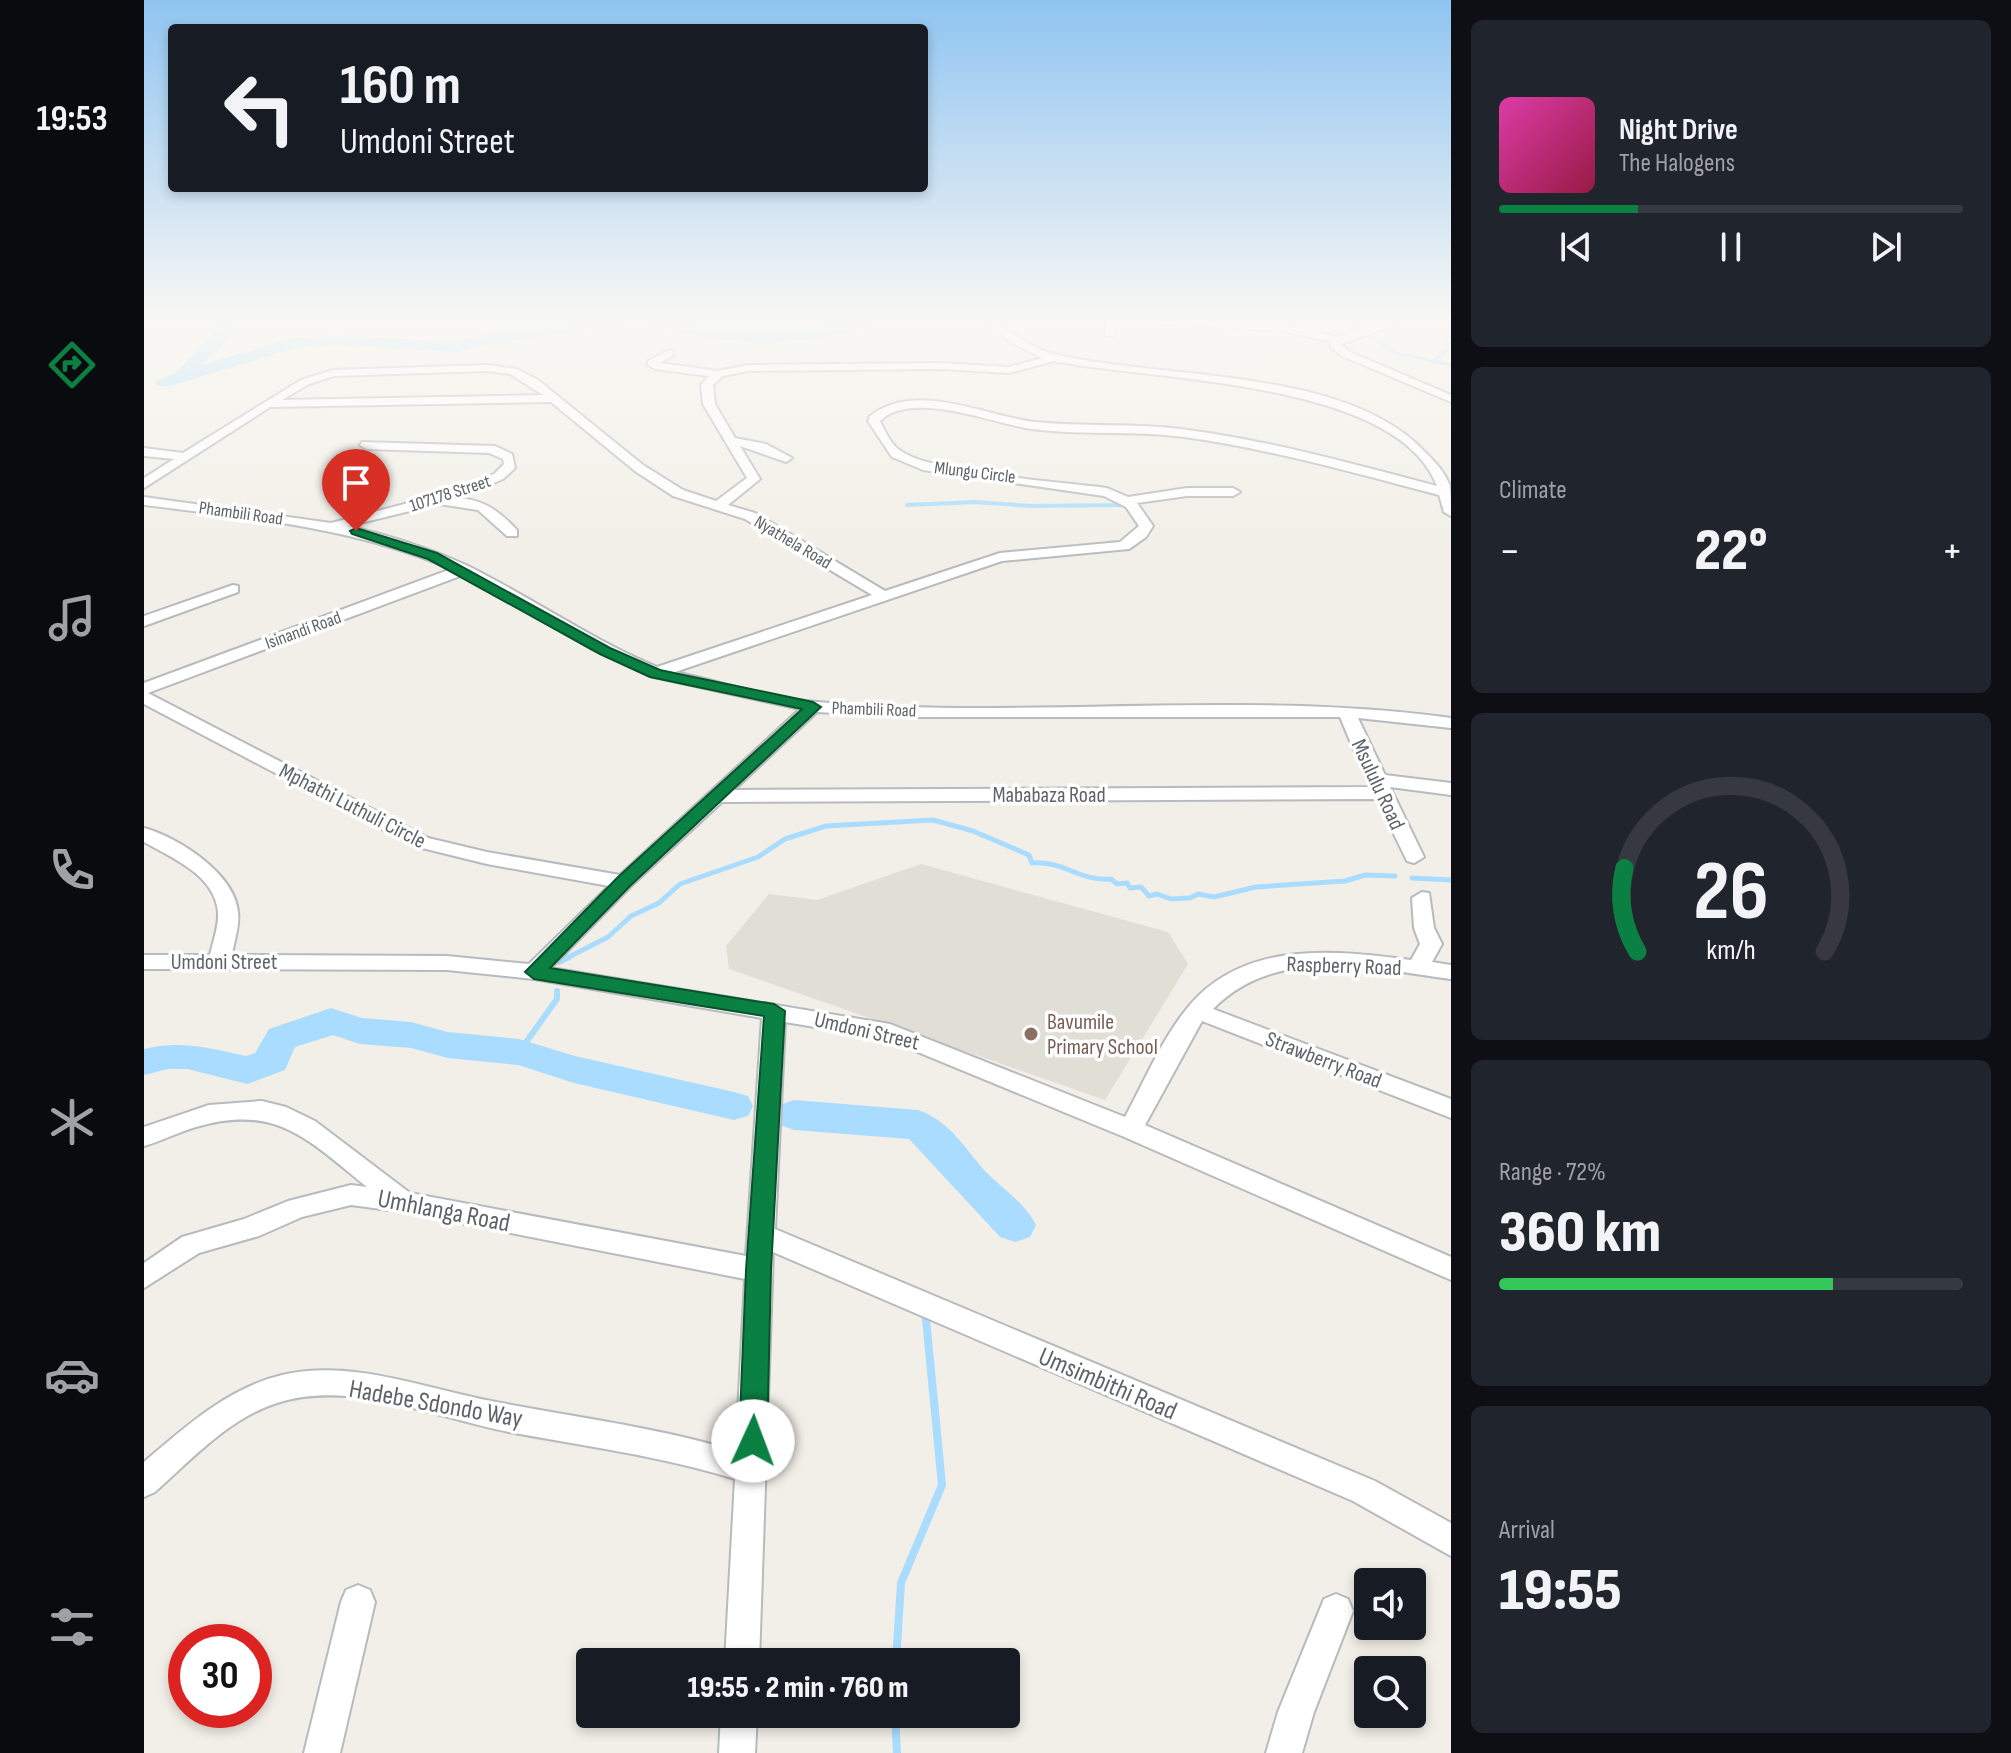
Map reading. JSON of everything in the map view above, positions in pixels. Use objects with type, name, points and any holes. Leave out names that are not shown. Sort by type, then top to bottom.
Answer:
[{"type":"street","name":"Nyathela Road","points":[[144,484],[273,401]]},
{"type":"street","points":[[267,404],[421,401]]},
{"type":"street","name":"Nyathela Road","points":[[559,401],[639,468],[678,493],[719,505],[767,525],[885,597]]},
{"type":"street","points":[[709,401],[754,479],[719,505]]},
{"type":"street","points":[[1317,401],[1379,423],[1409,442],[1442,481],[1451,512]]},
{"type":"street","name":"Mlungu Circle","points":[[1127,501],[1089,487],[927,467],[896,454],[874,421],[887,410],[938,405],[1028,425],[1168,431],[1273,445],[1444,492]]},
{"type":"street","points":[[733,441],[762,447],[786,458]]},
{"type":"street","name":"107178 Street","points":[[331,527],[371,514],[424,504],[496,479],[511,465],[508,457],[491,449],[366,445]]},
{"type":"street","points":[[144,452],[186,457]]},
{"type":"street","points":[[1429,462],[1451,465]]},
{"type":"street","points":[[1127,501],[1187,492],[1233,492]]},
{"type":"street","name":"Phambili Road","points":[[144,501],[331,527],[393,542],[463,570],[605,651],[656,673],[813,707],[903,712],[1346,711],[1451,723]]},
{"type":"street","points":[[656,673],[1017,553],[1097,551],[1124,546],[1141,534],[1146,526],[1137,509],[1127,501]]},
{"type":"street","points":[[424,504],[450,502],[482,505],[490,509],[512,533]]},
{"type":"street","name":"Isinandi Road","points":[[144,689],[463,570]]},
{"type":"street","points":[[144,621],[233,589]]},
{"type":"street","name":"Mphathi Luthuli Circle","points":[[144,697],[421,842],[473,856],[624,882]]},
{"type":"street","points":[[534,972],[624,882],[813,707]]},
{"type":"street","name":"Msululu Road","points":[[1346,711],[1414,857]]},
{"type":"street","name":"Mababaza Road","points":[[716,796],[1379,786],[1451,789]]},
{"type":"street","points":[[144,834],[203,870],[222,890],[228,912],[220,960]]},
{"type":"street","points":[[1417,969],[1431,944],[1424,928],[1422,898]]},
{"type":"street","name":"Raspberry Road","points":[[1131,1129],[1197,1011],[1223,985],[1243,973],[1291,959],[1451,972]]},
{"type":"street","name":"Umdoni Street","points":[[144,962],[447,963],[534,972],[849,1023],[902,1036],[1131,1129],[1451,1269]]},
{"type":"street","points":[[743,1648],[774,1011]]},
{"type":"street","name":"Strawberry Road","points":[[1197,1011],[1451,1109]]},
{"type":"street","points":[[144,1137],[199,1116],[266,1110],[299,1124],[404,1202]]},
{"type":"street","name":"Umhlanga Road","points":[[144,1277],[191,1245],[250,1228],[297,1208],[351,1195],[404,1202],[759,1270]]},
{"type":"street","name":"Umsimbithi Road","points":[[761,1235],[1364,1491],[1451,1540]]},
{"type":"street","name":"Hadebe Sdondo Way","points":[[144,1482],[202,1431],[234,1410],[279,1390],[324,1384],[392,1392],[479,1412],[684,1448],[752,1470]]},
{"type":"street","points":[[322,1753],[358,1602]]},
{"type":"street","points":[[1284,1753],[1296,1712],[1336,1611]]},
{"type":"street","points":[[737,1753],[738,1728]]},
{"type":"shaded area","name":"Bavumile Primary School","points":[[921,864],[1168,932],[1188,964],[1105,1100],[729,969],[726,946],[769,894],[817,900]]},
{"type":"waterway","points":[[907,505],[975,502],[1031,506],[1124,505]]},
{"type":"waterway","points":[[565,959],[608,937],[631,916],[659,903],[680,884],[758,857],[785,839],[826,826],[933,820],[973,831],[1029,855],[1032,863],[1054,865],[1089,877],[1111,879],[1117,884],[1127,883],[1130,888],[1141,887],[1149,896],[1157,894],[1171,899],[1190,898],[1198,894],[1214,897],[1256,887],[1345,881],[1365,875],[1395,876]]},
{"type":"waterway","points":[[1412,878],[1451,880]]},
{"type":"waterway","points":[[565,959],[569,957]]},
{"type":"waterway","points":[[559,962],[565,959]]},
{"type":"waterway","points":[[519,1052],[557,999],[557,991]]},
{"type":"waterway","points":[[144,1062],[168,1056],[187,1056],[247,1070],[272,1061],[276,1045],[282,1038],[331,1021],[360,1031],[411,1035],[448,1045],[519,1052],[574,1069],[734,1106]]},
{"type":"waterway","points":[[794,1115],[918,1125],[935,1138],[974,1185],[1015,1225]]},
{"type":"waterway","points":[[897,1648],[901,1583],[942,1485],[926,1319]]},
{"type":"waterway","points":[[896,1728],[897,1753]]},
{"type":"place","name":"Bavumile Primary School","points":[[1031,1034]]},
{"type":"route","points":[[356,531],[432,556],[463,570],[637,666],[656,673],[813,707],[624,882],[534,972],[774,1011],[753,1441]]}]
